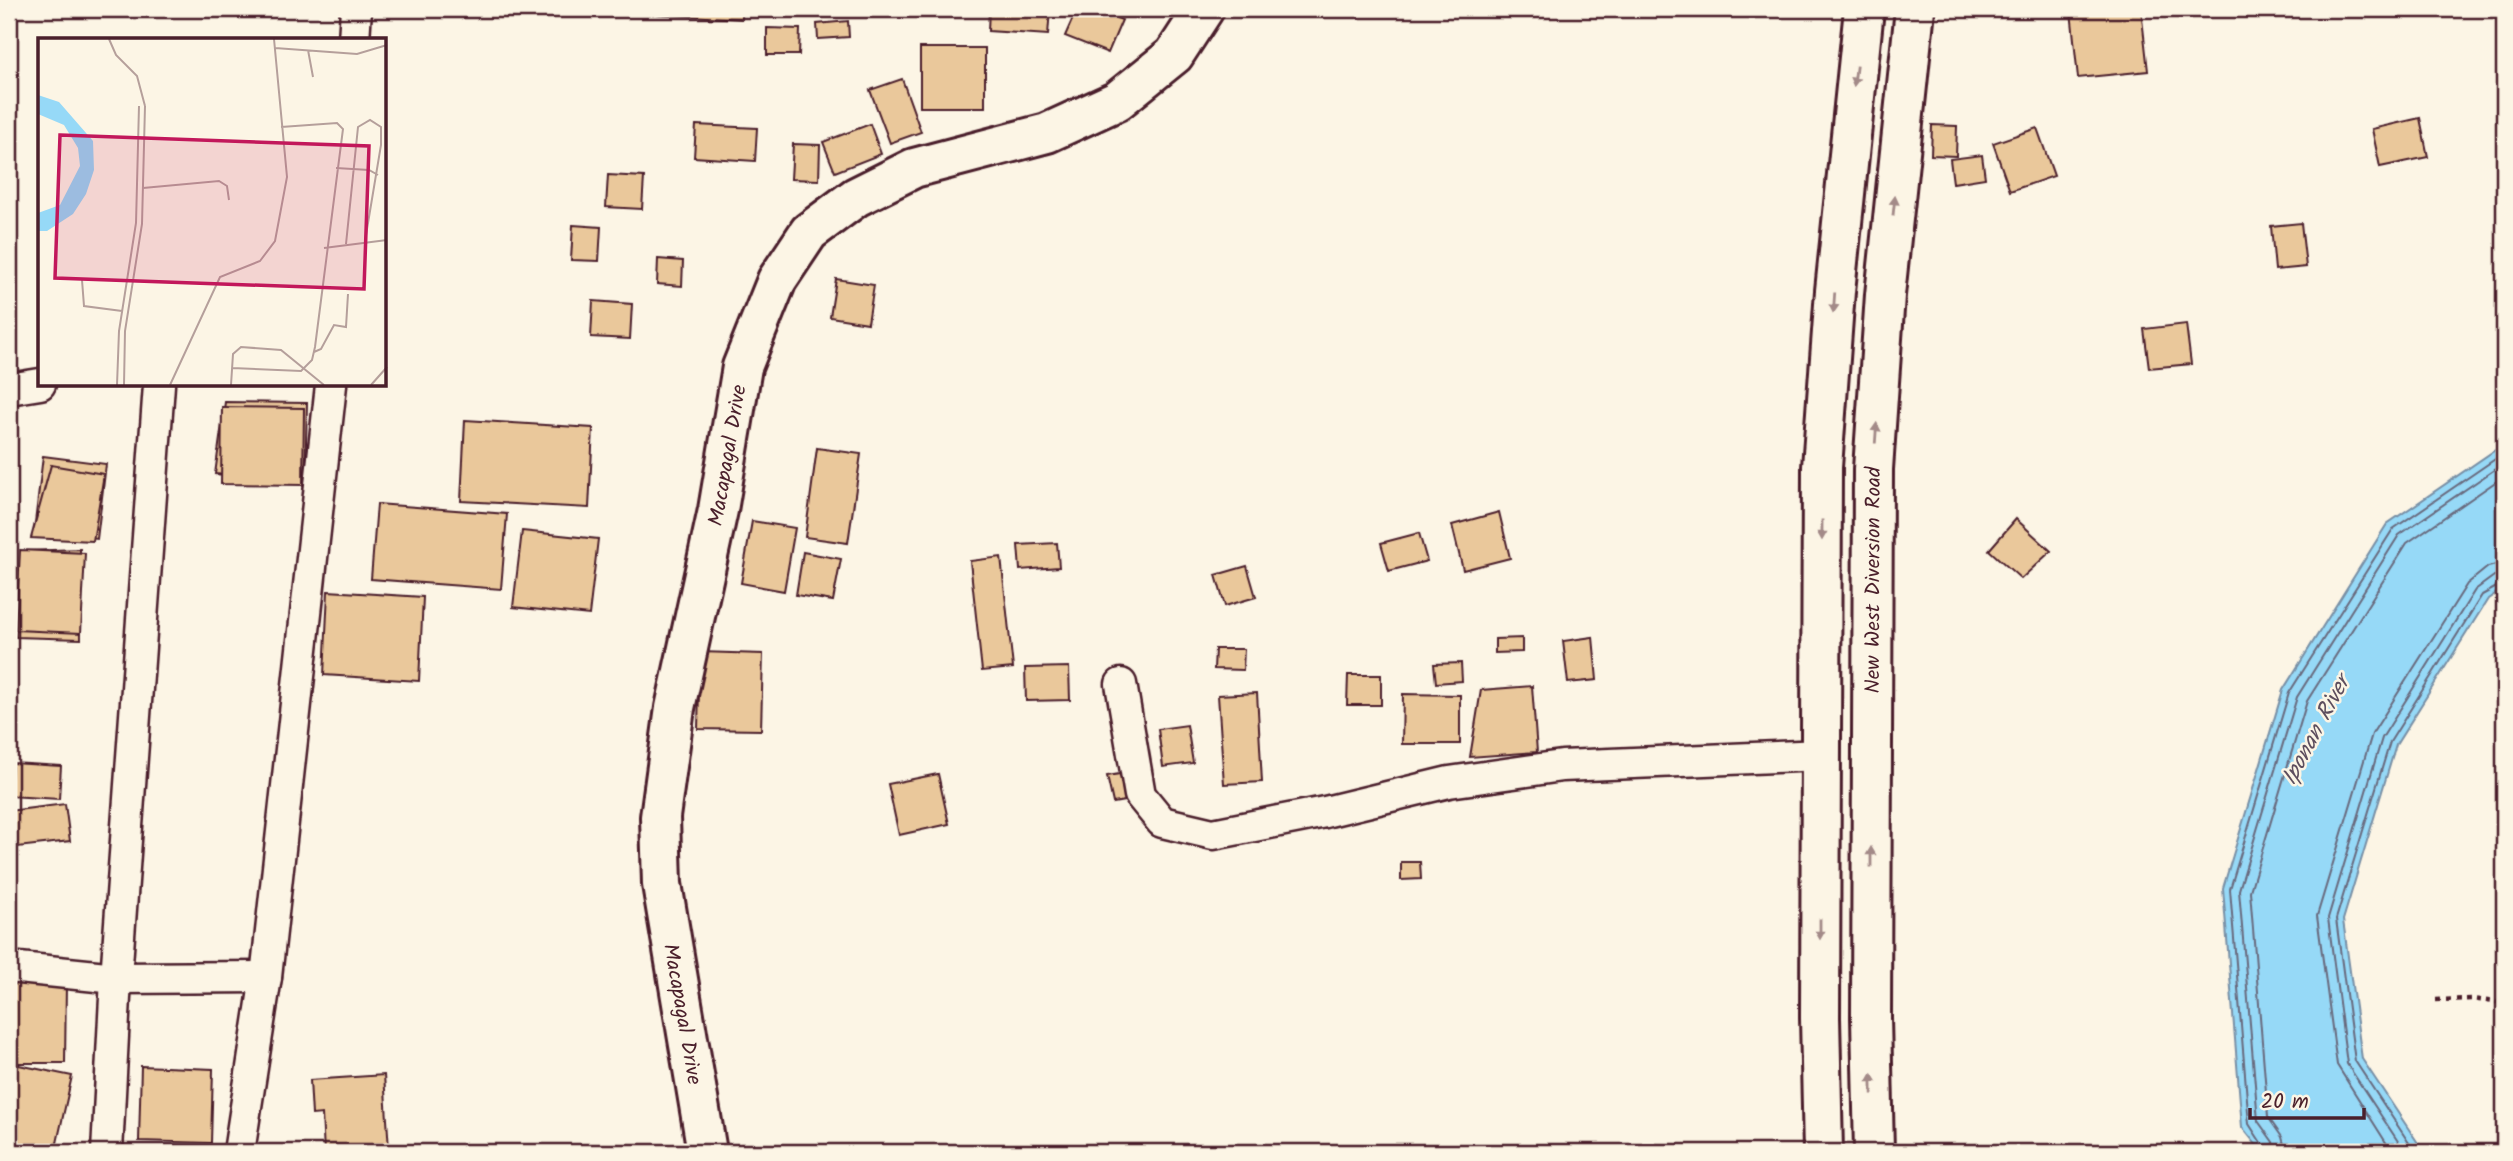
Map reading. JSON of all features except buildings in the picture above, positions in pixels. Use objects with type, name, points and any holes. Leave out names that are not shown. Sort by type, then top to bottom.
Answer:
[{"type":"street","points":[[354,38],[356,9]]},
{"type":"street","name":"Macapagal Drive","points":[[707,1152],[662,884],[660,817],[675,708],[718,510],[743,367],[777,280],[809,232],[856,197],[914,168],[1047,133],[1117,101],[1174,55],[1204,9]]},
{"type":"street","points":[[1823,1152],[1820,1018],[1822,467],[1836,278],[1864,9]]},
{"type":"street","name":"New West Diversion Road","points":[[1874,1152],[1871,1018],[1873,469],[1885,295],[1915,9]]},
{"type":"street","points":[[9,389],[38,384]]},
{"type":"street","points":[[107,1152],[116,978],[159,387]]},
{"type":"street","points":[[239,1152],[266,977],[331,387]]},
{"type":"street","points":[[1121,684],[1140,795],[1162,822],[1213,834],[1325,812],[1449,782],[1562,766],[1821,755]]},
{"type":"street","points":[[9,967],[116,978],[266,977]]},
{"type":"path","points":[[2436,1000],[2471,999],[2504,1003]]},
{"type":"water","name":"Iponan River","points":[[2504,444],[2504,588],[2488,599],[2396,745],[2343,920],[2362,1059],[2424,1152],[2262,1152],[2242,1127],[2223,888],[2283,690],[2387,524]]}]
